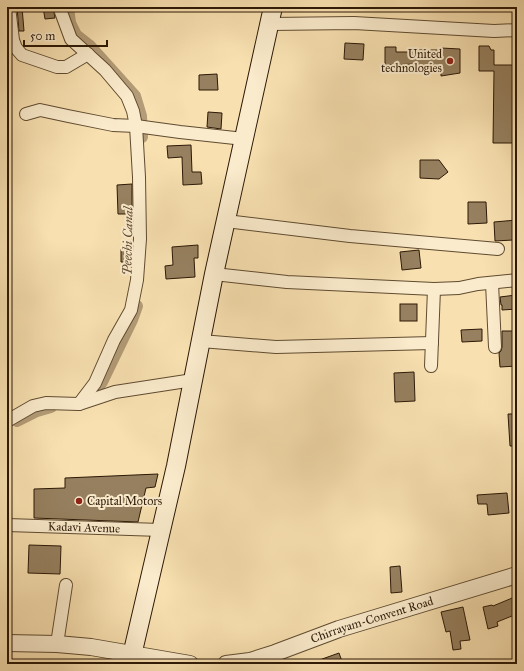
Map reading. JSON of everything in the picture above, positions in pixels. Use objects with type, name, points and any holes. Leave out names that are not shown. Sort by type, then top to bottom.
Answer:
[{"type":"main road","points":[[131,659],[176,466],[214,274],[271,16]]},
{"type":"street","points":[[9,7],[13,40],[16,48],[22,55],[57,67],[66,67],[88,54]]},
{"type":"street","points":[[61,7],[61,12],[71,39],[105,70],[127,96],[136,126],[139,177],[140,239],[137,280],[130,310],[114,340],[95,383],[79,404]]},
{"type":"street","points":[[271,16],[354,23],[494,31],[517,30]]},
{"type":"street","points":[[26,114],[40,110],[113,125],[136,126],[244,139]]},
{"type":"street","points":[[226,221],[350,236],[498,249]]},
{"type":"street","points":[[214,274],[287,282],[434,289],[459,288],[517,280]]},
{"type":"street","points":[[492,283],[495,347]]},
{"type":"street","points":[[431,366],[434,289]]},
{"type":"street","points":[[201,341],[276,347],[432,343]]},
{"type":"street","points":[[7,422],[33,406],[46,403],[79,404],[115,392],[193,380]]},
{"type":"street","name":"Kadavi Avenue","points":[[7,525],[161,530]]},
{"type":"street","name":"Chirrayam-Convent Road","points":[[226,664],[250,661],[346,627],[517,575]]},
{"type":"street","points":[[57,644],[66,585]]},
{"type":"street","points":[[7,643],[57,644],[90,647],[131,659],[190,664]]},
{"type":"building","points":[[17,7],[22,7],[24,31],[19,31]]},
{"type":"building","points":[[43,7],[54,7],[55,18],[45,19]]},
{"type":"building","points":[[345,43],[364,44],[363,60],[344,59]]},
{"type":"building","points":[[479,46],[489,46],[491,50],[494,50],[494,65],[517,65],[517,143],[493,143],[494,71],[479,71]]},
{"type":"building","points":[[385,47],[396,47],[396,52],[441,50],[441,48],[460,49],[460,73],[441,76],[441,72],[417,72],[417,64],[385,65]]},
{"type":"building","points":[[217,74],[218,90],[199,90],[199,75]]},
{"type":"building","points":[[208,112],[222,113],[221,129],[207,127]]},
{"type":"building","points":[[191,145],[192,172],[201,172],[202,184],[183,185],[182,157],[168,158],[167,146]]},
{"type":"building","points":[[420,160],[439,160],[448,172],[439,179],[420,178]]},
{"type":"building","points":[[132,184],[132,214],[118,214],[117,185]]},
{"type":"building","points":[[468,202],[486,202],[487,223],[468,224]]},
{"type":"building","points":[[517,220],[517,237],[513,237],[513,240],[495,241],[494,222]]},
{"type":"building","points":[[198,245],[198,258],[194,258],[195,277],[166,279],[165,266],[173,265],[172,247]]},
{"type":"building","points":[[121,249],[132,249],[131,262],[121,262]]},
{"type":"building","points":[[419,250],[421,268],[402,270],[400,252]]},
{"type":"building","points":[[516,295],[517,309],[502,310],[500,297]]},
{"type":"building","points":[[400,304],[417,304],[417,321],[400,321]]},
{"type":"building","points":[[482,329],[482,341],[462,342],[461,330]]},
{"type":"building","points":[[502,331],[517,331],[517,366],[500,367],[499,353],[502,347]]},
{"type":"building","points":[[414,372],[415,401],[395,402],[394,373]]},
{"type":"building","points":[[508,414],[517,414],[517,446],[510,446]]},
{"type":"building","points":[[158,474],[155,487],[146,488],[138,522],[34,518],[34,489],[65,488],[65,478]]},
{"type":"building","points":[[507,493],[509,513],[488,515],[487,504],[478,504],[477,495]]},
{"type":"building","points":[[29,545],[61,546],[60,574],[28,573]]},
{"type":"building","points":[[400,566],[402,592],[391,593],[390,567]]},
{"type":"building","points":[[517,596],[517,614],[497,622],[498,626],[488,629],[483,607],[493,606]]},
{"type":"building","points":[[463,607],[470,640],[460,641],[461,649],[453,650],[450,631],[446,632],[441,612]]},
{"type":"building","points":[[339,653],[343,664],[311,664],[311,663]]},
{"type":"waterway","name":"Peechi Canal","points":[[68,7],[70,23],[76,35],[90,46],[135,96],[141,116],[142,137]]},
{"type":"waterway","name":"Peechi Canal","points":[[94,391],[102,382],[132,320],[137,306]]},
{"type":"waterway","name":"Peechi Canal","points":[[17,421],[37,411],[51,407]]},
{"type":"place","name":"United technologies","points":[[450,61]]},
{"type":"place","name":"Capital Motors","points":[[79,501]]}]
